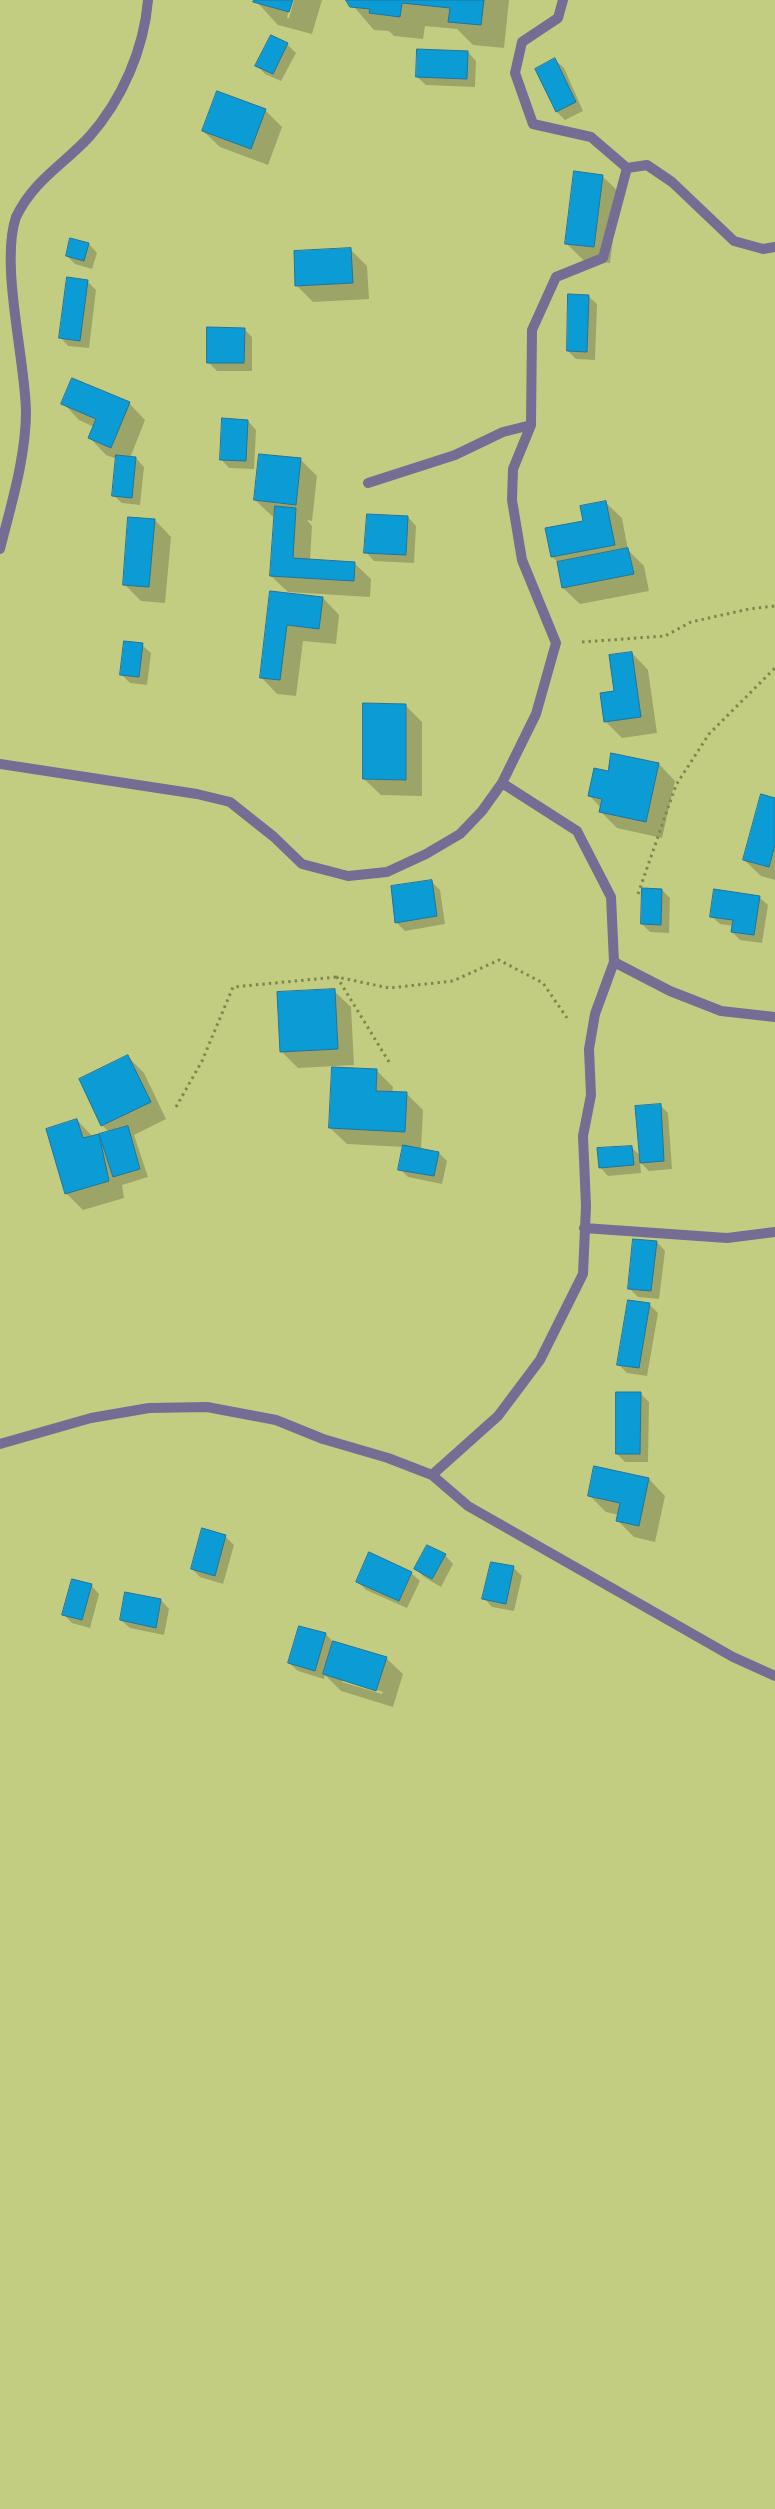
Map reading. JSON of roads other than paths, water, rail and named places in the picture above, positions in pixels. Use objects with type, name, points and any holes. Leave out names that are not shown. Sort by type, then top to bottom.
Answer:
[{"type":"street","points":[[0,549],[15,486],[26,412],[7,256],[15,218],[40,181],[89,137],[110,110],[131,69],[146,24],[148,0]]},
{"type":"street","points":[[563,0],[558,18],[522,42],[515,73],[533,124],[591,137],[626,168],[647,165],[672,182],[734,241],[763,249],[775,247]]},
{"type":"street","points":[[0,764],[197,794],[230,802],[274,837],[302,864],[348,876],[386,872],[426,854],[460,834],[482,811],[502,783],[536,714],[556,644],[522,560],[512,500],[513,469],[531,425],[532,330],[556,277],[603,258],[626,168]]},
{"type":"street","points":[[368,483],[455,455],[503,432],[531,425]]},
{"type":"street","points":[[432,1475],[498,1416],[540,1360],[583,1274],[586,1206],[583,1136],[590,1095],[590,1049],[595,1014],[614,962],[612,897],[577,831],[502,783]]},
{"type":"street","points":[[614,962],[670,991],[721,1011],[775,1018]]},
{"type":"street","points":[[584,1228],[727,1238],[762,1236],[775,1232]]},
{"type":"street","points":[[0,1444],[91,1418],[149,1408],[207,1407],[276,1420],[323,1439],[388,1458],[432,1475],[468,1506],[725,1653],[775,1676]]}]
